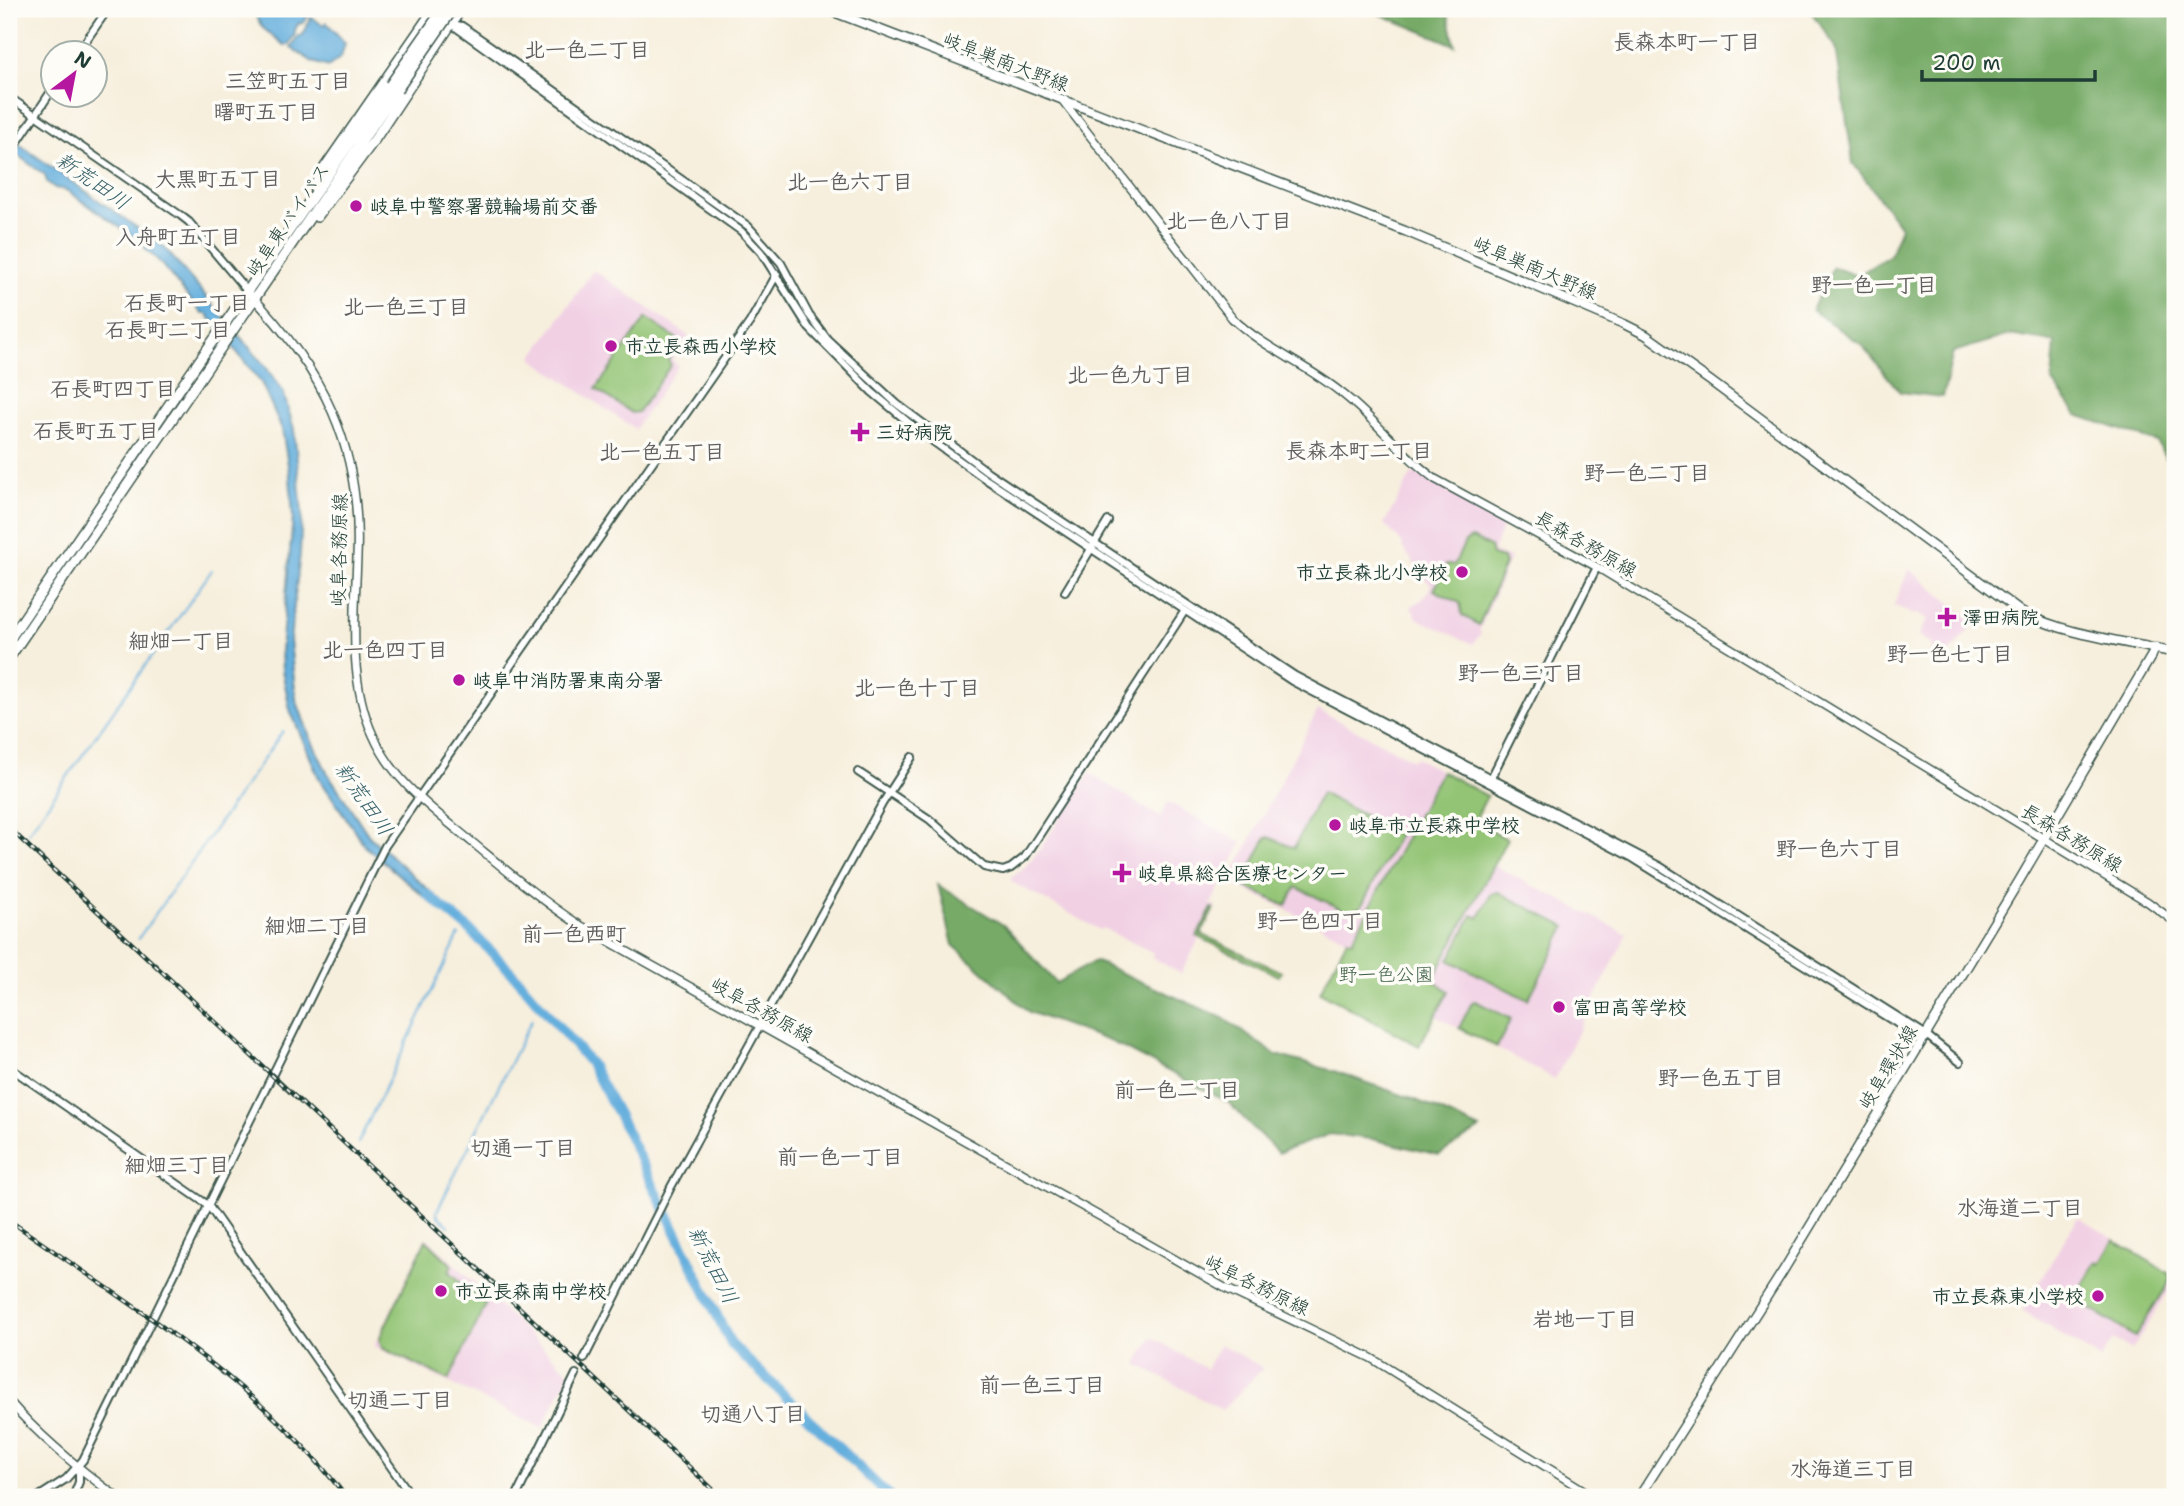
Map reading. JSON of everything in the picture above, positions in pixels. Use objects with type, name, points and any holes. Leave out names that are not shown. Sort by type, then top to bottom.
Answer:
[{"type":"highway","name":"岐阜東バイパス","points":[[9,658],[298,235],[443,9]]},
{"type":"highway","name":"岐阜東バイパス","points":[[9,640],[247,291],[453,9]]},
{"type":"highway","points":[[298,235],[310,226],[328,204],[375,139],[461,9]]},
{"type":"highway","points":[[300,216],[300,210],[325,167],[431,10]]},
{"type":"main road","name":"岐阜巣南大野線","points":[[826,9],[1405,231],[1624,324],[1646,335],[1729,395],[2021,612],[2032,618],[2074,630],[2175,653]]},
{"type":"main road","name":"長森各務原線","points":[[1063,101],[1232,318],[1249,334],[1339,390],[1415,465],[1435,479],[1597,566],[2148,902],[2175,922]]},
{"type":"main road","name":"岐阜各務原線","points":[[247,291],[312,373],[331,405],[341,429],[352,465],[358,514],[353,629],[362,704],[380,751],[398,777],[418,798],[564,915],[1101,1217],[1183,1266],[1371,1358],[1593,1497]]},
{"type":"main road","name":"岐阜環状線","points":[[1639,1497],[1783,1271],[2157,648]]},
{"type":"main road","points":[[9,1401],[33,1429],[117,1497]]},
{"type":"street","points":[[88,38],[108,9]]},
{"type":"street","points":[[431,10],[740,231],[761,252],[809,328],[872,392],[920,432],[984,478],[1295,676],[1631,857],[1924,1036],[1960,1062]]},
{"type":"street","points":[[451,24],[462,26],[748,226],[781,263],[816,325],[828,340],[897,404],[988,472],[1185,612],[1292,681],[1490,780]]},
{"type":"street","points":[[9,97],[189,222],[247,291]]},
{"type":"street","points":[[10,153],[41,108]]},
{"type":"street","points":[[38,1497],[52,1490],[79,1468],[384,849],[750,322],[776,274]]},
{"type":"street","points":[[1065,592],[1108,521]]},
{"type":"street","points":[[1490,780],[1597,566]]},
{"type":"street","points":[[858,772],[942,829],[984,867],[1003,871],[1016,865],[1025,857],[1054,814],[1185,612]]},
{"type":"street","points":[[584,1359],[658,1212],[889,793],[912,757]]},
{"type":"street","points":[[9,1067],[208,1205],[412,1497]]},
{"type":"street","points":[[516,1497],[576,1374]]},
{"type":"street","points":[[73,1497],[79,1482],[79,1468]]},
{"type":"shaded area","name":"市立長森西小学校","points":[[595,271],[689,336],[672,359],[678,366],[635,429],[534,360],[533,356]]},
{"type":"shaded area","name":"市立長森北小学校","points":[[1413,472],[1504,521],[1493,552],[1510,558],[1479,631],[1481,633],[1473,644],[1418,619],[1411,607],[1424,598],[1431,586],[1402,547],[1403,544],[1384,524]]},
{"type":"shaded area","name":"澤田病院","points":[[1909,569],[1975,623],[1939,664],[1928,656],[1934,646],[1919,635],[1928,619],[1894,605]]},
{"type":"shaded area","name":"岐阜市立長森中学校","points":[[1318,710],[1413,760],[1415,757],[1441,771],[1351,941],[1232,883],[1230,879]]},
{"type":"shaded area","name":"岐阜県総合医療センター","points":[[1089,773],[1160,817],[1168,802],[1242,843],[1211,904],[1216,906],[1181,974],[1152,957],[1154,953],[1102,928],[1100,930],[1012,882],[1011,878],[1024,868],[1041,848]]},
{"type":"shaded area","points":[[1493,865],[1627,934],[1555,1079],[1436,1016],[1449,991],[1433,981]]},
{"type":"shaded area","name":"市立長森東小学校","points":[[2078,1217],[2175,1276],[2175,1281],[2132,1350],[2113,1339],[2101,1359],[2022,1311]]},
{"type":"shaded area","name":"市立長森南中学校","points":[[427,1238],[570,1373],[542,1428],[374,1346]]},
{"type":"shaded area","points":[[1152,1337],[1206,1369],[1220,1344],[1263,1368],[1222,1410],[1137,1364]]},
{"type":"green space","points":[[1367,9],[1447,9],[1455,45]]},
{"type":"green space","points":[[1809,9],[2175,9],[2175,475],[2157,442],[2077,415],[2052,381],[2055,342],[2009,335],[1953,352],[1943,397],[1900,392],[1862,345],[1812,310],[1833,267],[1857,276],[1890,255],[1901,227],[1853,163],[1836,47]]},
{"type":"green space","points":[[646,318],[679,343],[668,360],[671,365],[638,412],[632,413],[596,389]]},
{"type":"green space","points":[[1472,538],[1490,547],[1492,555],[1503,558],[1505,564],[1479,625],[1462,615],[1460,603],[1434,590],[1446,565],[1454,565],[1465,542]]},
{"type":"green space","name":"野一色公園","points":[[1441,771],[1487,796],[1475,820],[1507,839],[1433,980],[1449,991],[1419,1046],[1320,992],[1347,939],[1352,941]]},
{"type":"green space","points":[[1321,793],[1399,834],[1361,907],[1347,912],[1296,887],[1286,906],[1244,886],[1243,883],[1266,838],[1294,848]]},
{"type":"green space","points":[[938,885],[1005,926],[1056,983],[1095,961],[1223,1018],[1276,1055],[1337,1072],[1416,1100],[1480,1129],[1439,1155],[1372,1139],[1330,1134],[1278,1153],[1228,1102],[1112,1042],[1029,1012],[953,945]]},
{"type":"green space","points":[[1498,892],[1566,927],[1528,1000],[1449,960],[1472,915],[1479,918],[1491,894]]},
{"type":"green space","points":[[1212,908],[1214,909],[1201,934],[1281,972],[1279,976],[1197,936]]},
{"type":"green space","points":[[1475,1001],[1511,1019],[1497,1047],[1459,1028]]},
{"type":"green space","points":[[426,1240],[452,1265],[449,1271],[486,1305],[449,1380],[382,1348],[379,1339]]},
{"type":"green space","points":[[2114,1240],[2170,1274],[2171,1280],[2135,1337],[2074,1298],[2096,1262],[2100,1264]]},
{"type":"water","points":[[258,9],[305,9],[303,12],[308,16],[303,23],[298,24],[288,45],[284,45],[263,28],[256,17]]},
{"type":"water","points":[[311,17],[323,25],[326,22],[345,43],[341,57],[328,67],[313,62],[291,48],[298,36],[303,35]]},
{"type":"water","points":[[9,137],[163,246],[266,367],[283,392],[294,429],[302,513],[290,640],[296,699],[327,772],[369,836],[439,899],[434,905],[365,846],[319,778],[290,710],[281,651],[293,517],[290,477],[282,429],[262,384],[207,314],[202,314],[158,260],[146,250],[144,244],[66,190],[55,188],[47,182],[45,175],[9,149]]},
{"type":"waterway","points":[[28,833],[212,570]]},
{"type":"waterway","points":[[138,939],[283,731]]},
{"type":"waterway","name":"新荒田川","points":[[427,894],[469,929],[517,978],[590,1063],[618,1114],[731,1344],[890,1497]]},
{"type":"waterway","points":[[358,1143],[459,935]]},
{"type":"waterway","points":[[449,1226],[437,1215],[437,1211],[532,1019]]},
{"type":"railway","points":[[9,828],[721,1497]]},
{"type":"railway","points":[[9,1220],[144,1313],[231,1380],[311,1455],[346,1497]]},
{"type":"place","name":"岐阜中警察署競輪場前交番","points":[[356,206]]},
{"type":"place","name":"市立長森西小学校","points":[[611,346]]},
{"type":"place","name":"三好病院","points":[[860,432]]},
{"type":"place","name":"市立長森北小学校","points":[[1462,572]]},
{"type":"place","name":"澤田病院","points":[[1947,617]]},
{"type":"place","name":"岐阜中消防署東南分署","points":[[459,680]]},
{"type":"place","name":"岐阜市立長森中学校","points":[[1335,825]]},
{"type":"place","name":"岐阜県総合医療センター","points":[[1122,873]]},
{"type":"place","name":"富田高等学校","points":[[1559,1007]]},
{"type":"place","name":"市立長森南中学校","points":[[441,1291]]},
{"type":"place","name":"市立長森東小学校","points":[[2098,1296]]},
{"type":"district","name":"長森本町一丁目","points":[[1687,42]]},
{"type":"district","name":"北一色二丁目","points":[[587,50]]},
{"type":"district","name":"三笠町五丁目","points":[[288,81]]},
{"type":"district","name":"曙町五丁目","points":[[266,112]]},
{"type":"district","name":"大黒町五丁目","points":[[218,179]]},
{"type":"district","name":"北一色六丁目","points":[[850,182]]},
{"type":"district","name":"北一色八丁目","points":[[1229,221]]},
{"type":"district","name":"入舟町五丁目","points":[[178,237]]},
{"type":"district","name":"野一色一丁目","points":[[1874,285]]},
{"type":"district","name":"石長町一丁目","points":[[187,303]]},
{"type":"district","name":"北一色三丁目","points":[[406,307]]},
{"type":"district","name":"石長町二丁目","points":[[168,330]]},
{"type":"district","name":"北一色九丁目","points":[[1130,375]]},
{"type":"district","name":"石長町四丁目","points":[[113,389]]},
{"type":"district","name":"石長町五丁目","points":[[96,431]]},
{"type":"district","name":"長森本町二丁目","points":[[1359,451]]},
{"type":"district","name":"北一色五丁目","points":[[662,452]]},
{"type":"district","name":"野一色二丁目","points":[[1647,473]]},
{"type":"district","name":"細畑一丁目","points":[[181,641]]},
{"type":"district","name":"北一色四丁目","points":[[385,650]]},
{"type":"district","name":"野一色七丁目","points":[[1950,654]]},
{"type":"district","name":"野一色三丁目","points":[[1521,673]]},
{"type":"district","name":"北一色十丁目","points":[[917,688]]},
{"type":"district","name":"野一色六丁目","points":[[1839,849]]},
{"type":"district","name":"野一色四丁目","points":[[1320,921]]},
{"type":"district","name":"細畑二丁目","points":[[317,926]]},
{"type":"district","name":"前一色西町","points":[[574,934]]},
{"type":"district","name":"野一色五丁目","points":[[1721,1078]]},
{"type":"district","name":"前一色二丁目","points":[[1177,1090]]},
{"type":"district","name":"切通一丁目","points":[[523,1148]]},
{"type":"district","name":"前一色一丁目","points":[[840,1157]]},
{"type":"district","name":"細畑三丁目","points":[[177,1165]]},
{"type":"district","name":"水海道二丁目","points":[[2020,1208]]},
{"type":"district","name":"岩地一丁目","points":[[1585,1319]]},
{"type":"district","name":"前一色三丁目","points":[[1042,1385]]},
{"type":"district","name":"切通二丁目","points":[[400,1400]]},
{"type":"district","name":"切通八丁目","points":[[753,1414]]},
{"type":"district","name":"水海道三丁目","points":[[1853,1469]]}]
